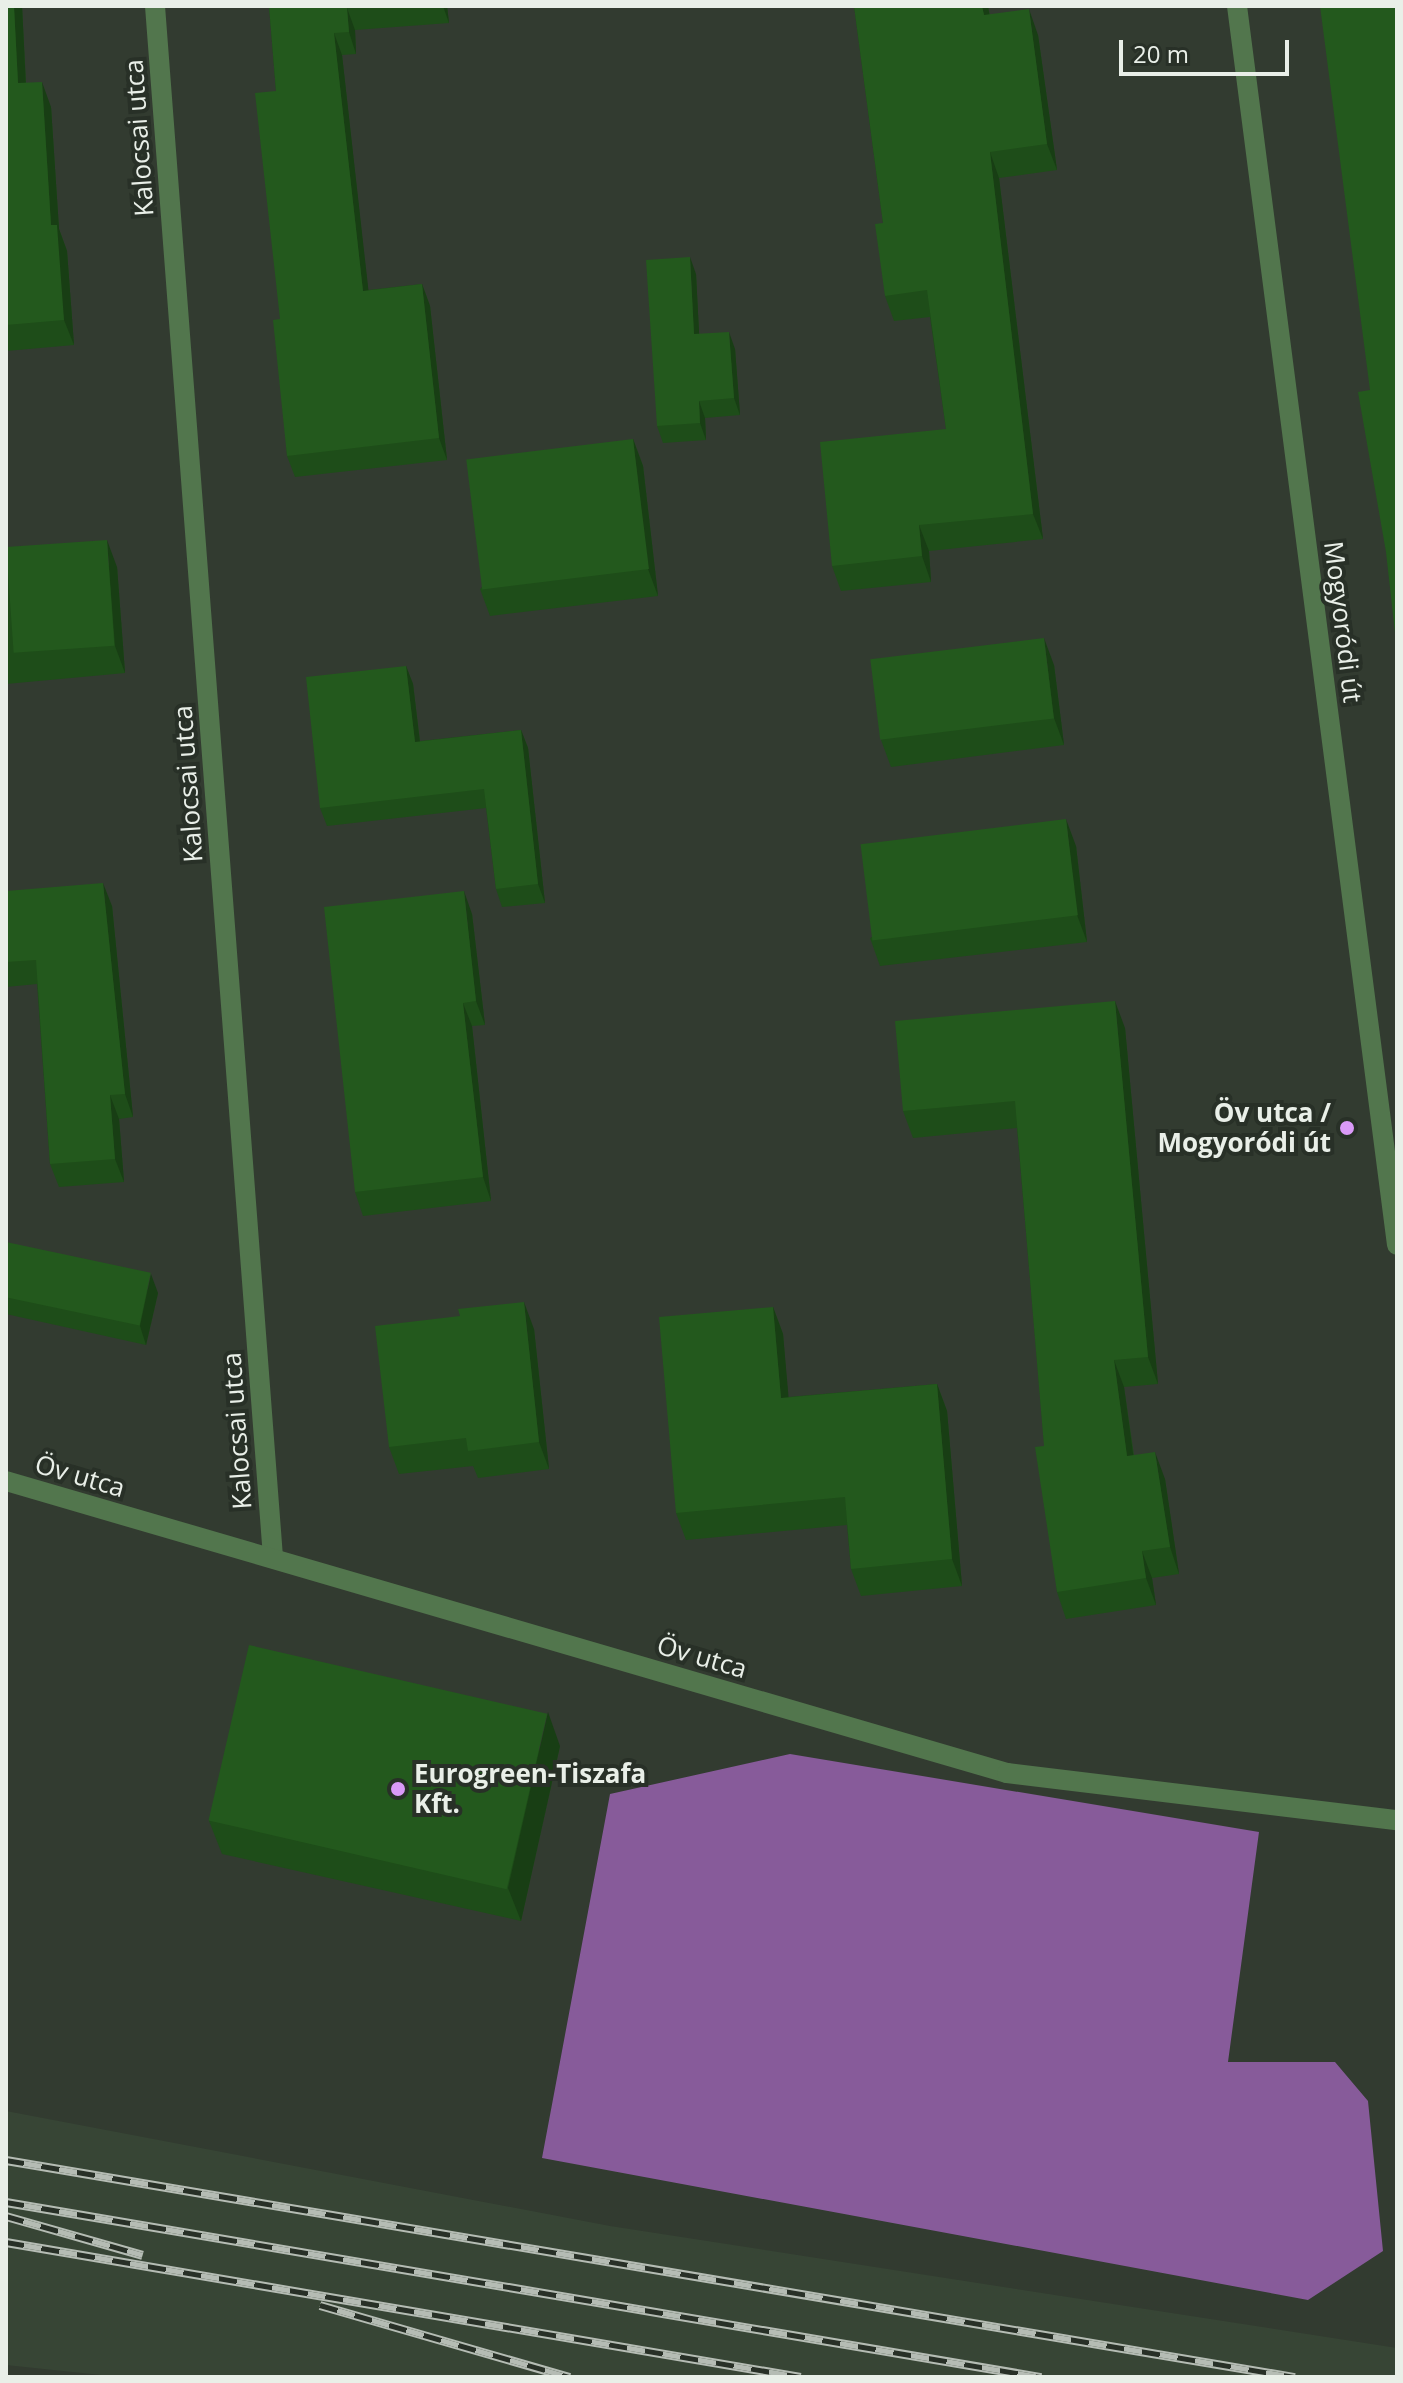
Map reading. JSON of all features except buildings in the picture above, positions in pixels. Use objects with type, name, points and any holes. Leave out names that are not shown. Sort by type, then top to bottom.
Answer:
[{"type":"street","name":"Kalocsai utca","points":[[155,6],[273,1559]]},
{"type":"street","name":"Mogyoródi út","points":[[1237,6],[1397,1245]]},
{"type":"street","name":"Öv utca","points":[[6,1481],[1007,1773],[1397,1820]]},
{"type":"shaded area","points":[[790,1754],[1259,1832],[1228,2062],[1335,2062],[1368,2101],[1383,2251],[1308,2300],[542,2158],[610,1794]]},
{"type":"shaded area","points":[[6,2111],[610,2226],[1397,2348],[1397,2377],[120,2377],[6,2365]]},
{"type":"railway","points":[[6,2160],[1295,2377]]},
{"type":"railway","points":[[6,2202],[1041,2377]]},
{"type":"railway","points":[[6,2216],[143,2255]]},
{"type":"railway","points":[[6,2242],[801,2377]]},
{"type":"railway","points":[[320,2305],[570,2377]]},
{"type":"place","name":"Öv utca / Mogyoródi út","points":[[1347,1128]]},
{"type":"place","name":"Eurogreen-Tiszafa Kft.","points":[[398,1789]]}]
